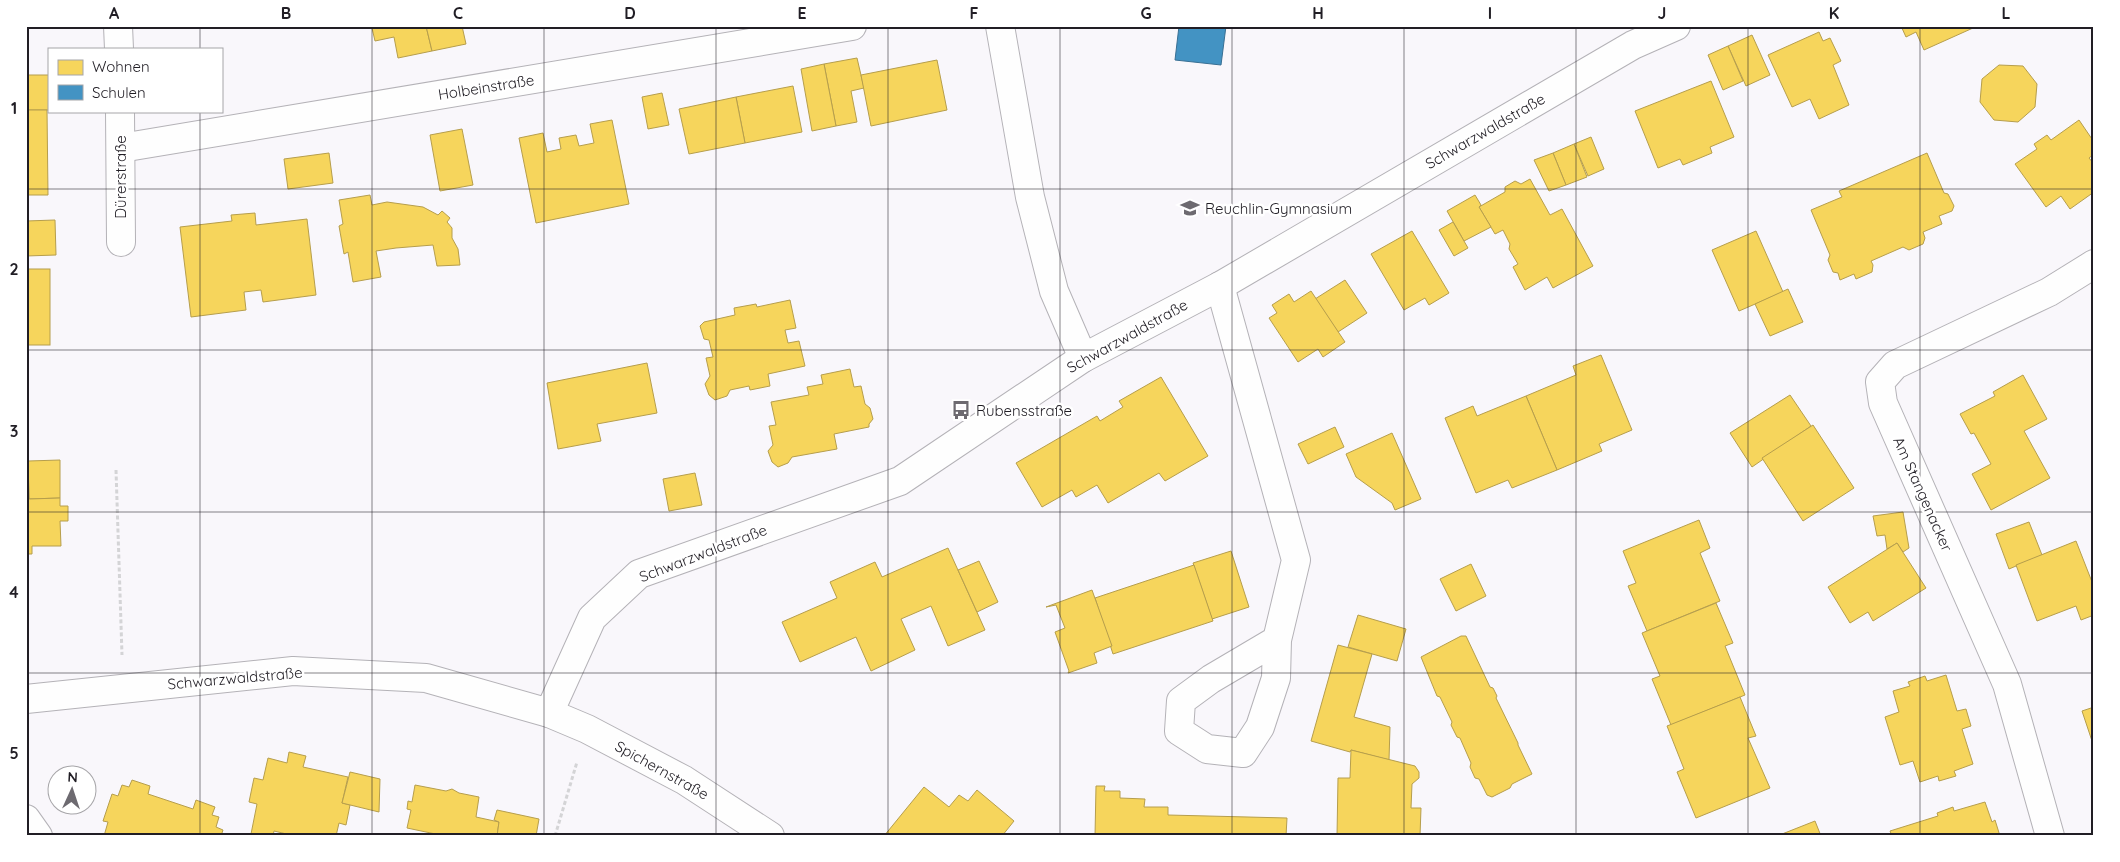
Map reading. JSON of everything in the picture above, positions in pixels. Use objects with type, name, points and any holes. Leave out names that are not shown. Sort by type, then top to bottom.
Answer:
[{"type":"street","points":[[118,26],[119,48]]},
{"type":"street","name":"Holbeinstraße","points":[[121,148],[852,26]]},
{"type":"street","points":[[1000,26],[1030,197],[1054,291],[1083,358]]},
{"type":"street","name":"Schwarzwaldstraße","points":[[26,699],[293,671],[426,678],[549,713],[592,618],[639,574],[900,481],[1083,358],[1220,286],[1633,45],[1676,26]]},
{"type":"street","name":"Dürerstraße","points":[[120,112],[120,242]]},
{"type":"street","name":"Am Stangenacker","points":[[2050,836],[2007,684],[1883,403],[1880,382],[1895,365],[2049,292],[2094,264]]},
{"type":"street","points":[[1220,286],[1296,560],[1277,640]]},
{"type":"street","name":"Spichernstraße","points":[[549,713],[587,729],[684,780],[770,836]]},
{"type":"street","points":[[26,819],[38,836]]},
{"type":"path","points":[[116,470],[122,655]]},
{"type":"path","points":[[555,836],[587,729]]},
{"type":"building: Wohnen","points":[[379,26],[426,26],[432,51],[398,58],[394,37],[375,41],[372,28]]},
{"type":"building: Wohnen","points":[[426,26],[462,26],[466,44],[432,51]]},
{"type":"building: Wohnen","points":[[1901,26],[1972,26],[1973,28],[1924,50],[1916,32],[1906,37]]},
{"type":"building: Wohnen","points":[[1819,32],[1823,41],[1830,38],[1841,61],[1833,65],[1849,105],[1819,119],[1810,99],[1792,107],[1768,55]]},
{"type":"building: Wohnen","points":[[1752,35],[1770,75],[1746,86],[1728,46]]},
{"type":"building: Wohnen","points":[[1728,46],[1743,81],[1723,90],[1708,55]]},
{"type":"building: Wohnen","points":[[857,58],[864,88],[851,91],[857,122],[836,126],[824,64]]},
{"type":"building: Wohnen","points":[[937,60],[947,110],[871,126],[861,75]]},
{"type":"building: Wohnen","points":[[824,64],[836,126],[812,131],[801,69]]},
{"type":"building: Wohnen","points":[[1999,65],[2023,66],[2037,84],[2035,107],[2018,122],[1994,120],[1980,102],[1982,79]]},
{"type":"building: Wohnen","points":[[26,75],[48,75],[48,110],[26,110]]},
{"type":"building: Wohnen","points":[[1711,81],[1734,137],[1710,147],[1712,153],[1683,165],[1680,159],[1658,168],[1635,111]]},
{"type":"building: Wohnen","points":[[793,86],[802,132],[745,143],[736,97]]},
{"type":"building: Wohnen","points":[[662,93],[669,125],[648,129],[642,97]]},
{"type":"building: Wohnen","points":[[736,97],[745,143],[689,154],[679,109]]},
{"type":"building: Wohnen","points":[[26,110],[47,110],[48,195],[26,195]]},
{"type":"building: Wohnen","points":[[612,120],[629,204],[536,223],[519,138],[543,133],[547,152],[561,149],[559,138],[576,135],[579,146],[594,143],[590,124]]},
{"type":"building: Wohnen","points":[[2079,120],[2094,142],[2094,154],[2089,158],[2094,164],[2094,192],[2070,209],[2061,196],[2046,207],[2015,164],[2037,149],[2034,144],[2047,135],[2051,140]]},
{"type":"building: Wohnen","points":[[462,129],[473,185],[440,191],[430,135]]},
{"type":"building: Wohnen","points":[[1591,137],[1604,169],[1588,176],[1574,144]]},
{"type":"building: Wohnen","points":[[1574,144],[1587,177],[1566,185],[1553,153]]},
{"type":"building: Wohnen","points":[[329,153],[333,183],[288,189],[284,159]]},
{"type":"building: Wohnen","points":[[1553,153],[1566,185],[1549,191],[1534,160]]},
{"type":"building: Wohnen","points":[[1927,153],[1944,193],[1948,194],[1954,206],[1952,211],[1939,216],[1942,224],[1923,232],[1925,238],[1923,244],[1909,250],[1903,247],[1871,261],[1873,265],[1872,272],[1856,279],[1854,274],[1840,280],[1838,273],[1833,272],[1828,260],[1830,255],[1811,210],[1842,197],[1839,191]]},
{"type":"building: Wohnen","points":[[1530,179],[1550,215],[1562,209],[1593,266],[1553,288],[1547,277],[1525,290],[1513,267],[1518,264],[1509,249],[1510,244],[1503,230],[1495,234],[1479,207],[1505,192],[1505,187],[1515,181],[1521,184]]},
{"type":"building: Wohnen","points":[[370,195],[372,205],[387,202],[423,207],[438,215],[442,211],[450,218],[447,222],[452,228],[452,238],[458,249],[460,265],[437,266],[433,245],[376,251],[381,277],[353,282],[348,252],[344,254],[339,226],[343,224],[339,200]]},
{"type":"building: Wohnen","points":[[1475,195],[1481,205],[1479,207],[1491,227],[1464,241],[1447,211]]},
{"type":"building: Wohnen","points":[[255,213],[256,225],[307,219],[316,295],[263,302],[261,290],[244,292],[246,310],[191,317],[180,227],[232,221],[231,215]]},
{"type":"building: Wohnen","points":[[55,220],[56,255],[26,256],[26,221]]},
{"type":"building: Wohnen","points":[[1453,222],[1468,248],[1454,256],[1439,230]]},
{"type":"building: Wohnen","points":[[1412,231],[1449,293],[1429,305],[1425,298],[1404,310],[1371,254]]},
{"type":"building: Wohnen","points":[[1756,231],[1783,292],[1739,311],[1712,250]]},
{"type":"building: Wohnen","points":[[26,269],[50,269],[50,345],[26,345]]},
{"type":"building: Wohnen","points":[[1345,280],[1367,313],[1338,332],[1315,299]]},
{"type":"building: Wohnen","points":[[1788,289],[1803,322],[1770,336],[1755,304]]},
{"type":"building: Wohnen","points":[[1311,291],[1345,342],[1323,357],[1318,349],[1298,362],[1269,318],[1277,313],[1272,305],[1289,294],[1294,302]]},
{"type":"building: Wohnen","points":[[790,300],[796,328],[785,330],[788,343],[799,341],[805,366],[768,374],[770,386],[750,390],[749,386],[730,390],[727,396],[715,400],[709,395],[705,384],[710,376],[706,358],[713,357],[709,340],[704,339],[700,326],[704,322],[735,315],[734,308],[756,304],[757,307]]},
{"type":"building: Wohnen","points":[[1601,355],[1632,430],[1599,444],[1602,451],[1557,470],[1526,396],[1576,375],[1573,366]]},
{"type":"building: Wohnen","points":[[647,363],[657,413],[597,424],[601,441],[558,449],[547,383]]},
{"type":"building: Wohnen","points":[[850,369],[854,387],[861,386],[865,404],[870,408],[873,419],[869,427],[834,434],[837,449],[792,457],[788,463],[778,467],[772,462],[768,451],[773,445],[769,426],[776,425],[771,402],[809,395],[807,387],[823,384],[821,375]]},
{"type":"building: Wohnen","points":[[2023,375],[2047,419],[2024,431],[2050,478],[1991,510],[1972,474],[1991,464],[1974,433],[1971,434],[1960,414],[1995,396],[1993,392]]},
{"type":"building: Wohnen","points":[[1161,377],[1208,456],[1165,481],[1159,473],[1108,503],[1097,485],[1076,497],[1072,490],[1042,507],[1016,463],[1097,416],[1100,421],[1123,407],[1119,401]]},
{"type":"building: Wohnen","points":[[1790,395],[1811,426],[1752,467],[1730,433]]},
{"type":"building: Wohnen","points":[[1526,396],[1557,470],[1512,488],[1508,480],[1476,493],[1445,418],[1473,406],[1477,416]]},
{"type":"building: Wohnen","points":[[1813,425],[1854,488],[1803,521],[1762,458]]},
{"type":"building: Wohnen","points":[[1335,427],[1344,447],[1308,464],[1298,444]]},
{"type":"building: Wohnen","points":[[1392,433],[1421,499],[1395,510],[1392,503],[1356,477],[1346,454]]},
{"type":"building: Wohnen","points":[[60,460],[60,498],[29,499],[28,461]]},
{"type":"building: Wohnen","points":[[26,461],[28,461],[29,499],[60,498],[60,506],[68,506],[68,521],[60,521],[61,546],[32,546],[32,554],[26,554]]},
{"type":"building: Wohnen","points":[[695,473],[702,505],[669,511],[663,479]]},
{"type":"building: Wohnen","points":[[1903,512],[1909,548],[1903,552],[1897,543],[1887,549],[1885,535],[1877,536],[1873,516]]},
{"type":"building: Wohnen","points":[[1699,520],[1710,548],[1700,553],[1720,601],[1647,631],[1628,586],[1636,583],[1623,551]]},
{"type":"building: Wohnen","points":[[2029,522],[2042,555],[2009,569],[1996,534]]},
{"type":"building: Wohnen","points":[[2076,541],[2094,587],[2094,615],[2081,620],[2076,606],[2037,621],[2016,565]]},
{"type":"building: Wohnen","points":[[1897,543],[1926,588],[1873,621],[1868,612],[1850,623],[1828,587]]},
{"type":"building: Wohnen","points":[[948,548],[985,630],[948,646],[931,606],[901,619],[915,650],[871,671],[856,637],[800,662],[782,622],[837,598],[830,582],[875,562],[882,577]]},
{"type":"building: Wohnen","points":[[1231,551],[1249,607],[1212,619],[1193,563]]},
{"type":"building: Wohnen","points":[[979,561],[998,602],[977,612],[958,570]]},
{"type":"building: Wohnen","points":[[1471,564],[1486,596],[1456,611],[1440,579]]},
{"type":"building: Wohnen","points":[[1194,565],[1213,621],[1113,654],[1095,598]]},
{"type":"building: Wohnen","points":[[1092,590],[1112,646],[1094,653],[1097,663],[1068,673],[1069,671],[1055,632],[1065,628],[1056,605],[1046,607]]},
{"type":"building: Wohnen","points":[[1716,603],[1733,643],[1725,646],[1745,695],[1671,725],[1652,679],[1660,676],[1642,633]]},
{"type":"building: Wohnen","points":[[1358,615],[1406,629],[1397,661],[1348,647]]},
{"type":"building: Wohnen","points":[[1461,636],[1466,636],[1490,687],[1493,688],[1532,774],[1492,797],[1487,795],[1479,779],[1475,778],[1470,767],[1471,763],[1460,738],[1457,737],[1451,725],[1452,722],[1440,697],[1437,696],[1421,657]]},
{"type":"building: Wohnen","points":[[1338,645],[1372,654],[1354,717],[1390,727],[1389,760],[1311,741]]},
{"type":"building: Wohnen","points":[[1946,675],[1957,711],[1966,709],[1971,726],[1962,729],[1973,764],[1954,771],[1956,776],[1939,781],[1938,776],[1920,782],[1913,761],[1900,765],[1885,717],[1899,712],[1893,691],[1910,686],[1908,682],[1925,676],[1927,681]]},
{"type":"building: Wohnen","points":[[1740,697],[1756,736],[1748,738],[1770,788],[1696,818],[1677,772],[1684,769],[1667,726]]},
{"type":"building: Wohnen","points":[[2094,707],[2094,747],[2082,711]]},
{"type":"building: Wohnen","points":[[1351,750],[1415,766],[1419,772],[1419,778],[1412,784],[1411,808],[1421,808],[1420,836],[1337,836],[1338,778],[1350,778]]},
{"type":"building: Wohnen","points":[[289,752],[306,756],[303,767],[348,777],[342,803],[350,805],[346,825],[339,823],[336,836],[295,836],[274,831],[273,836],[251,834],[257,804],[249,802],[254,778],[263,780],[268,758],[287,763]]},
{"type":"building: Wohnen","points":[[350,772],[380,779],[379,812],[342,803]]},
{"type":"building: Wohnen","points":[[132,780],[150,786],[148,794],[193,809],[196,800],[215,807],[212,815],[219,817],[216,827],[223,830],[221,836],[104,836],[108,822],[103,821],[112,794],[118,796],[122,785],[129,787]]},
{"type":"building: Wohnen","points":[[415,785],[446,791],[452,789],[459,793],[479,797],[476,817],[499,822],[497,836],[445,836],[407,828],[411,810],[407,809],[408,801],[412,802]]},
{"type":"building: Wohnen","points":[[1096,786],[1105,786],[1104,791],[1120,791],[1120,798],[1145,799],[1144,807],[1168,807],[1168,815],[1287,818],[1286,836],[1095,836]]},
{"type":"building: Wohnen","points":[[924,787],[949,807],[959,795],[968,801],[977,790],[1014,821],[1002,836],[884,836]]},
{"type":"building: Wohnen","points":[[1985,802],[1992,822],[1995,820],[2000,836],[1892,836],[1890,831],[1938,816],[1937,813],[1953,807],[1954,811]]},
{"type":"building: Wohnen","points":[[497,810],[539,819],[536,836],[497,836],[499,822],[494,820]]},
{"type":"building: Wohnen","points":[[1815,821],[1821,836],[1777,836]]},
{"type":"building: Schulen","points":[[1179,26],[1226,26],[1221,65],[1175,60]]},
{"type":"place","name":"Reuchlin-Gymnasium","points":[[1190,208]]},
{"type":"place","name":"Rubensstraße","points":[[961,410]]}]
